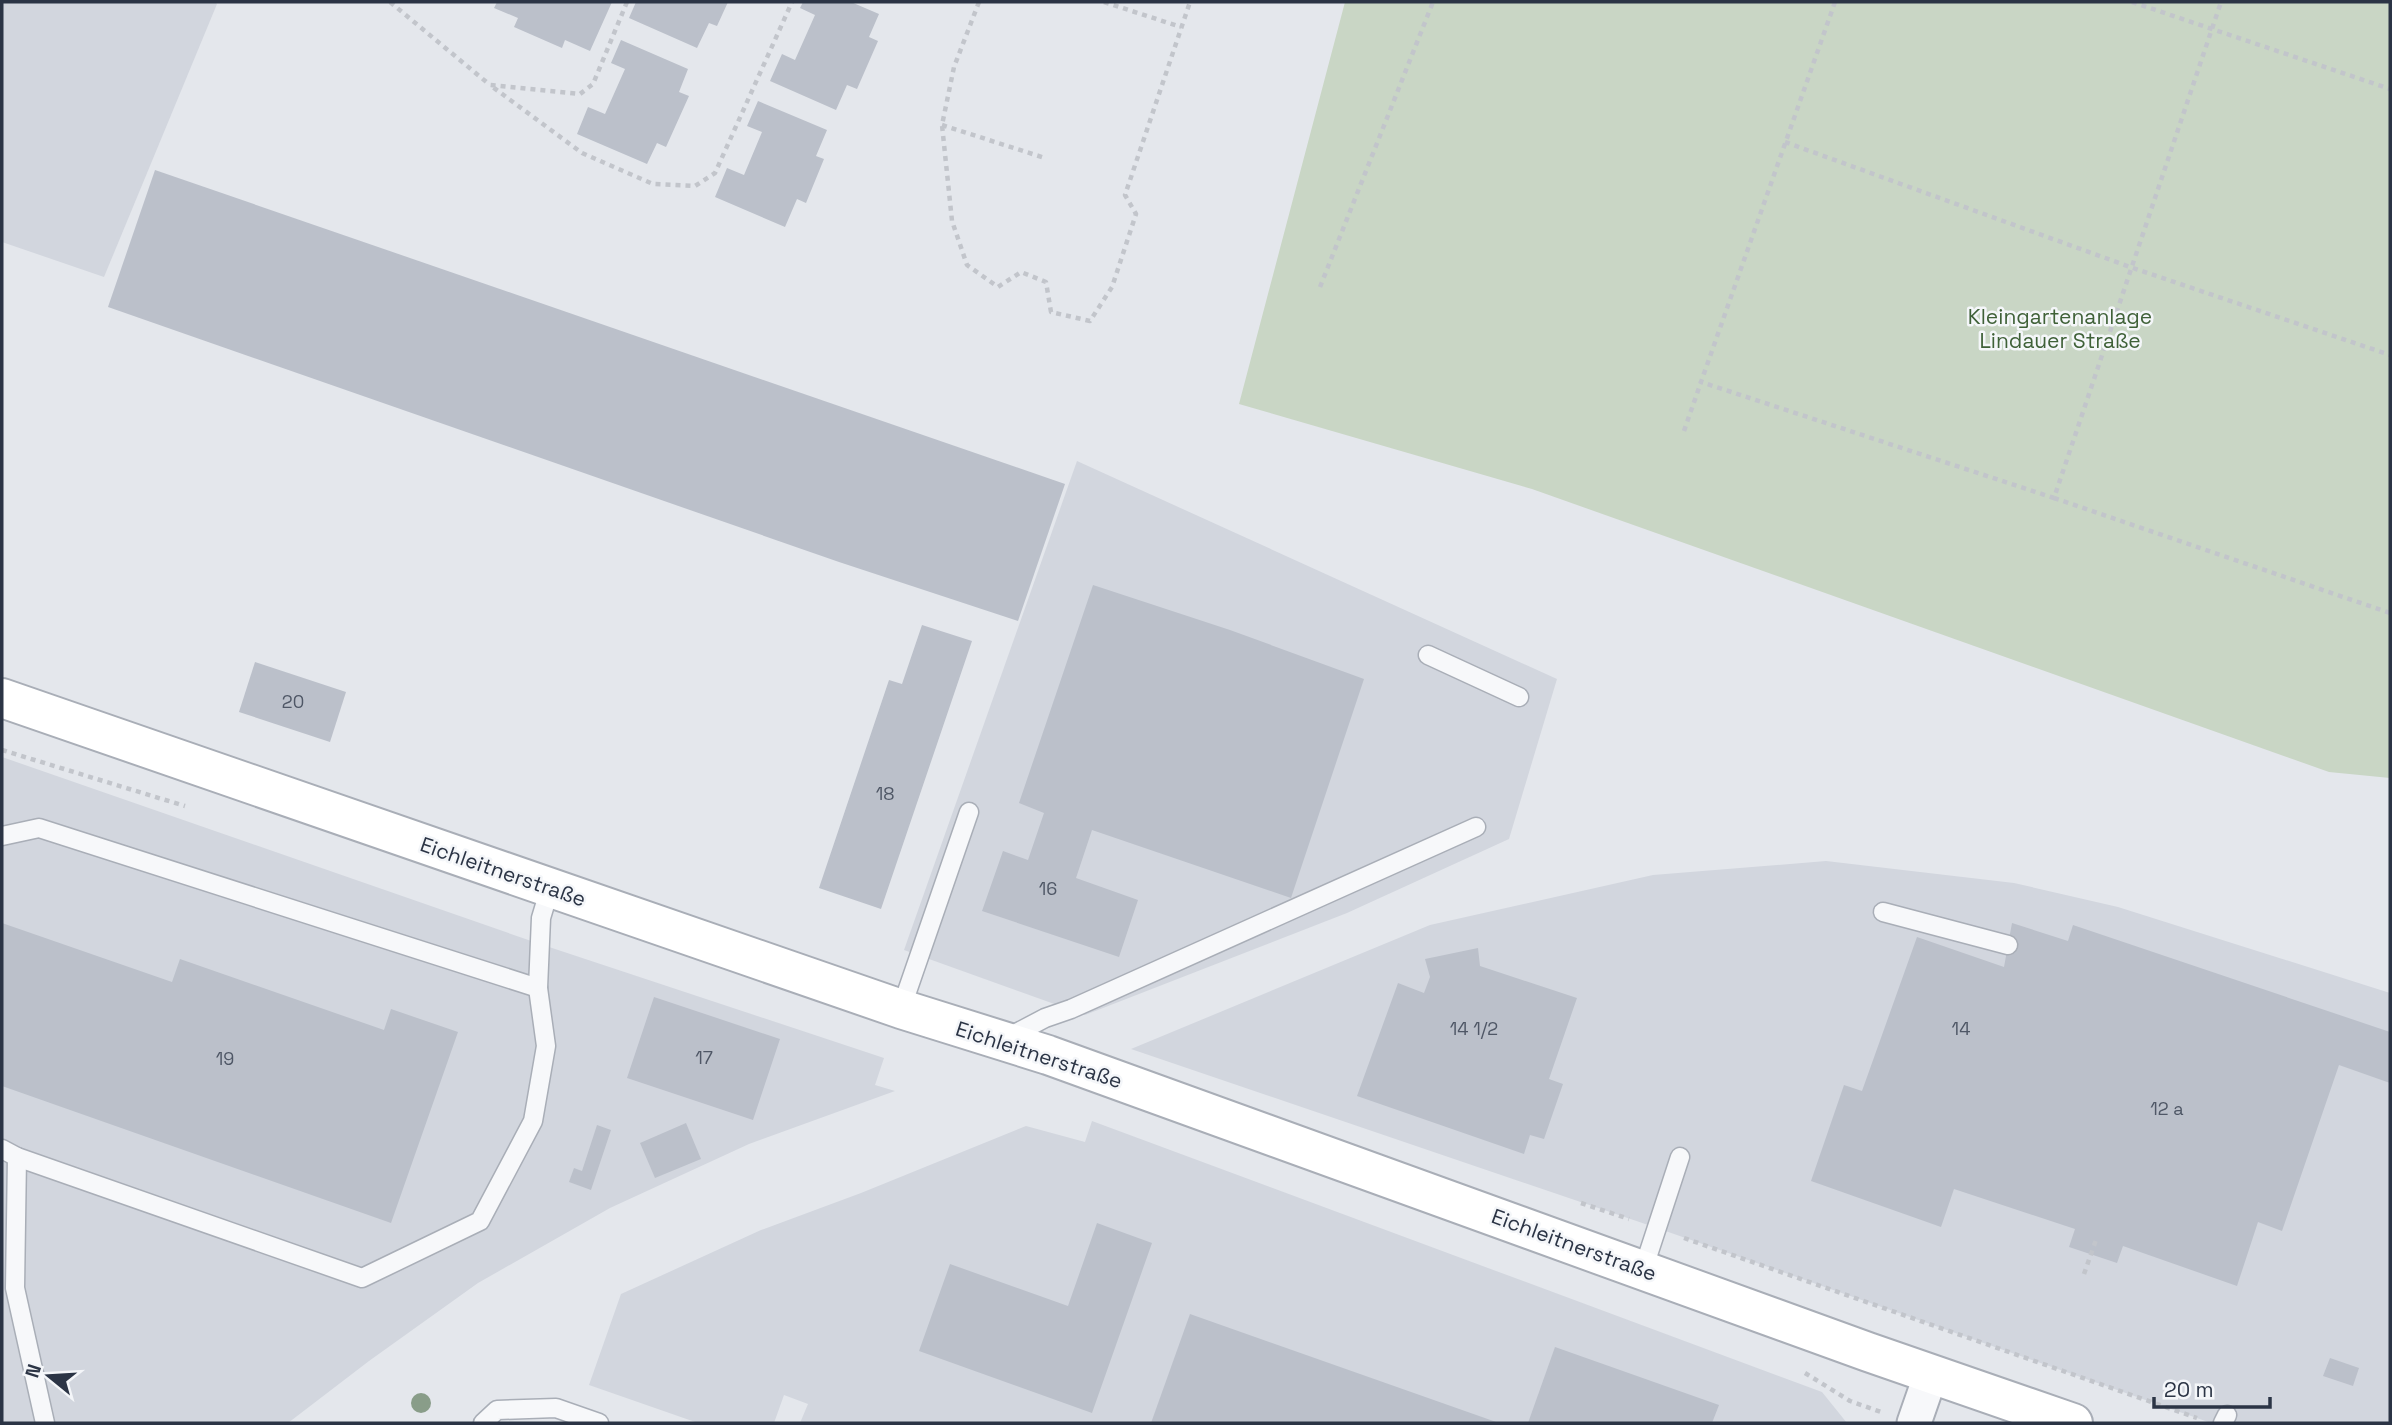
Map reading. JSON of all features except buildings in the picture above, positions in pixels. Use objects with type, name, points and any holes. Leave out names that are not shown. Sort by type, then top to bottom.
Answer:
[{"type":"main road","name":"Eichleitnerstraße","points":[[2,698],[901,1009],[1048,1055],[2073,1423]]},
{"type":"street","points":[[1914,1423],[1931,1374]]},
{"type":"lane","points":[[1428,655],[1519,697]]},
{"type":"lane","points":[[901,1009],[969,812]]},
{"type":"lane","points":[[1000,1041],[1045,1018],[1083,1004],[1476,827]]},
{"type":"lane","points":[[2,836],[39,828],[538,988]]},
{"type":"lane","points":[[45,1423],[15,1288],[10,1153],[362,1278],[480,1221],[533,1121],[546,1046],[538,988],[541,918],[550,888]]},
{"type":"lane","points":[[1883,912],[2008,945]]},
{"type":"lane","points":[[1643,1270],[1680,1157]]},
{"type":"lane","points":[[483,1423],[497,1409],[556,1408],[599,1423]]},
{"type":"path","points":[[390,2],[490,85],[582,153],[653,184],[695,186],[715,173],[792,2]]},
{"type":"path","points":[[490,85],[580,94],[593,83],[627,2]]},
{"type":"path","points":[[969,2],[978,3],[954,67],[942,125],[952,221],[967,265],[998,286],[1021,272],[1046,282],[1051,312],[1090,321],[1112,287],[1136,214],[1125,195],[1189,2]]},
{"type":"path","points":[[1104,2],[1181,27]]},
{"type":"path","points":[[1320,286],[1433,2]]},
{"type":"path","points":[[1684,432],[1835,2]]},
{"type":"path","points":[[2132,2],[2390,89]]},
{"type":"path","points":[[2054,498],[2221,2]]},
{"type":"path","points":[[942,125],[1045,158]]},
{"type":"path","points":[[1785,142],[2133,268],[2390,355]]},
{"type":"path","points":[[1701,382],[2054,498],[2390,613]]},
{"type":"path","points":[[2084,1274],[2097,1237]]},
{"type":"path","points":[[1885,1308],[2199,1419]]},
{"type":"shaded area","points":[[2,2],[217,4],[104,277],[2,242]]},
{"type":"shaded area","points":[[1077,461],[1557,679],[1509,839],[1347,913],[1085,1015],[904,950]]},
{"type":"shaded area","points":[[2,757],[540,944],[884,1058],[875,1085],[895,1091],[749,1144],[610,1208],[478,1283],[288,1423],[2,1423]]},
{"type":"shaded area","points":[[1826,861],[2014,883],[2118,907],[2390,993],[2390,1423],[2211,1423],[1657,1228],[1131,1049],[1430,925],[1653,875]]},
{"type":"shaded area","points":[[1092,1121],[1822,1392],[1847,1423],[800,1423],[808,1404],[784,1395],[774,1423],[698,1423],[589,1385],[621,1294],[761,1230],[1026,1126],[1085,1142]]},
{"type":"green space","name":"Kleingartenanlage Lindauer Straße","points":[[1345,2],[2390,2],[2390,778],[2329,772],[1532,489],[1239,404]]}]
